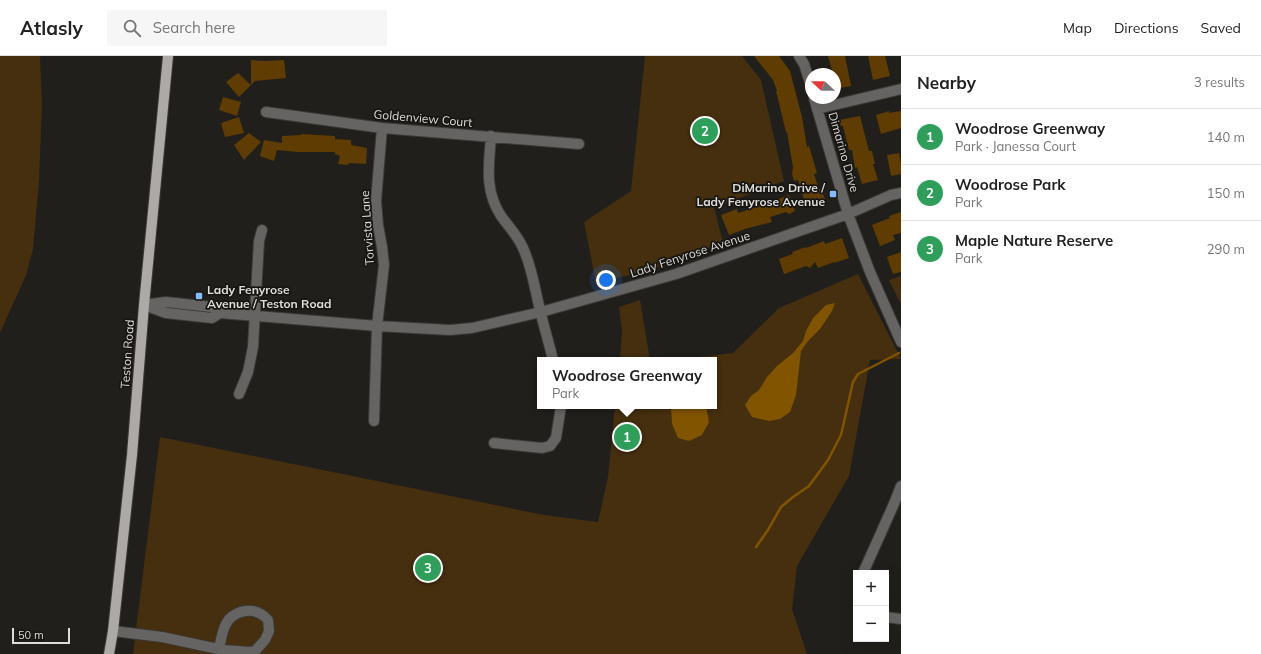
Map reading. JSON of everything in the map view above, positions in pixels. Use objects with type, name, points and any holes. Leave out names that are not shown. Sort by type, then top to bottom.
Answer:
[{"type":"main road","name":"Teston Road","points":[[109,654],[113,630],[132,455],[144,305],[168,56]]},
{"type":"street","points":[[799,56],[805,68]]},
{"type":"street","points":[[817,109],[901,89]]},
{"type":"street","name":"Dimarino Drive","points":[[816,104],[848,214],[870,272],[901,342]]},
{"type":"street","name":"Goldenview Court","points":[[266,112],[382,128],[579,144]]},
{"type":"street","name":"Torvista Lane","points":[[374,421],[377,326],[384,265],[376,201],[382,128]]},
{"type":"street","points":[[491,136],[488,169],[489,189],[501,216],[523,248],[531,269],[552,357]]},
{"type":"street","name":"Lady Fenyrose Avenue","points":[[144,305],[166,302],[212,307],[220,313],[377,326],[450,330],[472,328],[541,312],[676,274],[848,214],[891,195],[901,193]]},
{"type":"street","points":[[239,394],[252,359],[259,241],[262,230]]},
{"type":"street","points":[[494,443],[542,448],[550,446],[556,438],[560,409]]},
{"type":"street","points":[[865,570],[897,508],[901,486]]},
{"type":"street","points":[[113,630],[162,637],[219,648],[250,652],[255,651],[266,640],[268,620],[261,614],[253,612],[242,612],[233,615],[226,624],[219,648]]},
{"type":"street","points":[[889,617],[901,619]]},
{"type":"shaded area","points":[[0,56],[40,56],[42,104],[39,181],[33,249],[26,275],[0,333]]},
{"type":"shaded area","points":[[645,56],[742,56],[761,80],[784,181],[714,208],[723,242],[653,269],[596,283],[584,222],[631,191]]},
{"type":"shaded area","points":[[858,274],[901,359],[870,360],[849,476],[797,566],[792,609],[807,654],[133,654],[160,437],[544,515],[598,522],[608,477],[615,409],[717,409],[717,357],[699,357],[733,353],[779,308]]},
{"type":"shaded area","points":[[901,276],[901,304],[889,280]]},
{"type":"shaded area","points":[[640,300],[650,357],[620,357],[622,330],[619,307]]},
{"type":"shaded area","points":[[835,303],[832,311],[820,329],[808,341],[801,351],[796,395],[790,412],[780,419],[769,421],[752,417],[745,405],[751,396],[759,390],[767,377],[777,366],[793,353],[803,341],[806,331],[813,318],[826,305]]},
{"type":"shaded area","points":[[671,409],[707,409],[709,422],[702,435],[689,441],[678,438],[672,424]]},
{"type":"building","points":[[754,56],[779,56],[790,71],[802,117],[807,147],[809,146],[817,173],[814,174],[819,189],[821,188],[825,199],[806,206],[798,180],[794,181],[792,174],[793,167],[787,132],[777,91],[773,80]]},
{"type":"building","points":[[828,56],[845,56],[851,86],[841,88],[841,68],[831,68]]},
{"type":"building","points":[[868,56],[885,56],[890,76],[873,80]]},
{"type":"building","points":[[251,60],[284,60],[286,78],[255,81],[251,85]]},
{"type":"building","points":[[238,73],[251,85],[239,97],[226,82]]},
{"type":"building","points":[[223,97],[241,102],[237,116],[219,110]]},
{"type":"building","points":[[889,111],[889,113],[901,111],[901,128],[881,134],[876,115]]},
{"type":"building","points":[[860,116],[869,151],[872,151],[875,164],[873,164],[878,180],[862,184],[857,167],[855,168],[852,150],[849,150],[843,126],[841,126],[839,120]]},
{"type":"building","points":[[239,117],[244,133],[225,137],[221,123]]},
{"type":"building","points":[[249,133],[261,142],[244,160],[234,145]]},
{"type":"building","points":[[301,134],[335,136],[335,139],[351,140],[351,145],[367,148],[366,164],[338,164],[340,156],[335,154],[335,152],[298,152],[277,150],[274,161],[260,156],[264,140],[282,143],[282,136]]},
{"type":"building","points":[[899,153],[901,174],[891,176],[887,155]]},
{"type":"building","points":[[789,195],[795,211],[789,214],[786,212],[770,217],[772,222],[729,235],[721,215],[737,209],[738,213],[757,207],[756,203],[764,200],[766,204]]},
{"type":"building","points":[[901,212],[901,233],[893,235],[895,240],[880,246],[872,225],[890,218],[889,216]]},
{"type":"building","points":[[842,238],[849,258],[818,268],[815,262],[810,268],[806,266],[784,274],[779,259],[793,254],[792,252],[824,241],[825,244]]},
{"type":"building","points":[[901,252],[901,272],[893,274],[887,257]]},
{"type":"waterway","points":[[756,547],[781,507],[809,486],[828,460],[841,435],[853,382],[858,374],[899,353]]},
{"type":"place","name":"Woodrose Park","points":[[705,131]]},
{"type":"place","name":"DiMarino Drive / Lady Fenyrose Avenue","points":[[833,194]]},
{"type":"place","name":"Lady Fenyrose Avenue / Teston Road","points":[[199,296]]},
{"type":"place","name":"Woodrose Greenway","points":[[627,437]]},
{"type":"place","name":"Maple Nature Reserve","points":[[428,568]]}]
